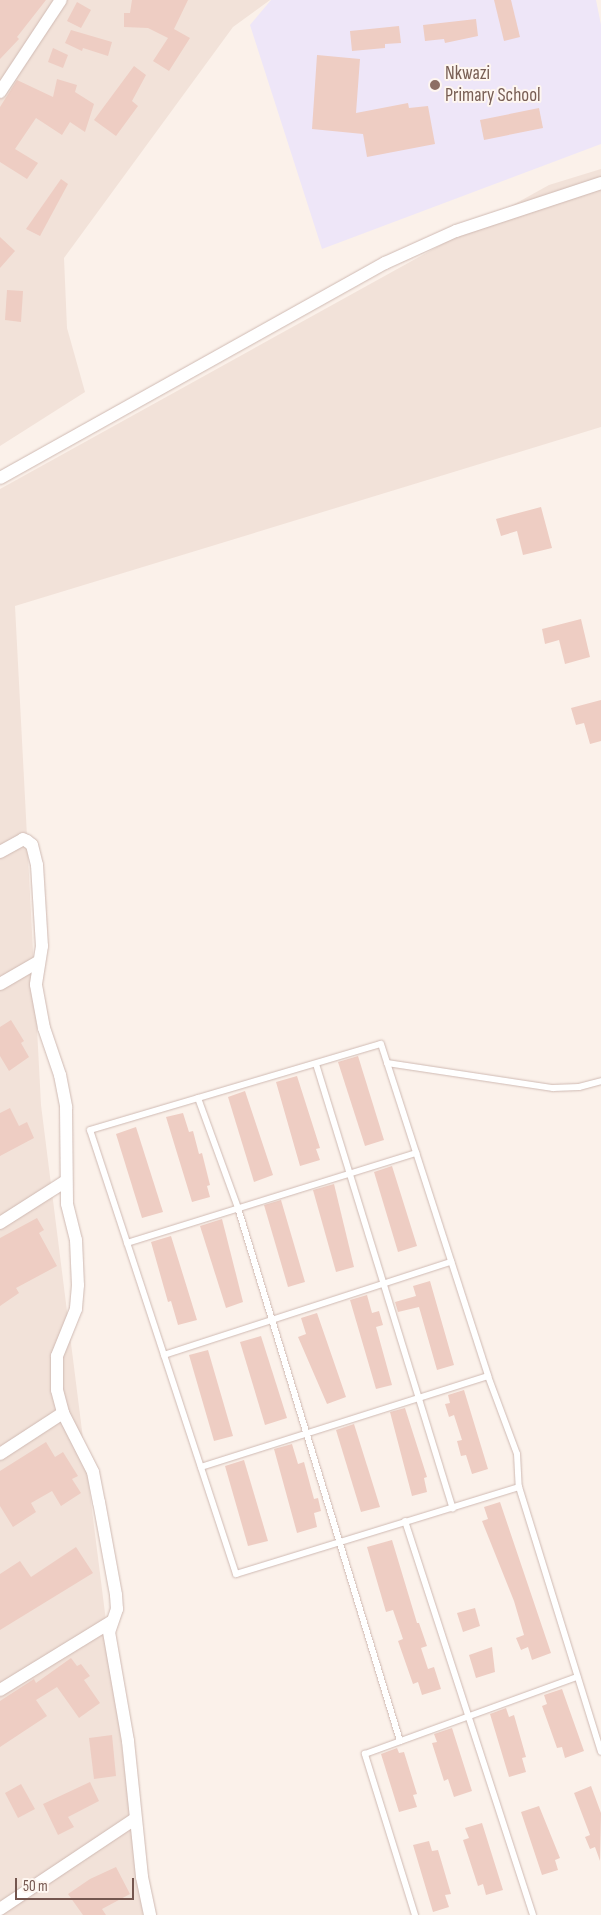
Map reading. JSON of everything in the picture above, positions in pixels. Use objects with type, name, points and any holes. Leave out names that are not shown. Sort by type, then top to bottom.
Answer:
[{"type":"street","points":[[0,92],[62,0]]},
{"type":"street","points":[[0,478],[385,263],[456,231],[601,183]]},
{"type":"street","points":[[0,852],[23,839],[32,845],[37,865],[42,946],[38,962],[36,985],[44,1028],[60,1074],[66,1107],[66,1181],[76,1240],[78,1285],[76,1309],[57,1356],[57,1390],[63,1413],[93,1472],[116,1595],[117,1609],[109,1632],[128,1741],[136,1819],[150,1915]]},
{"type":"street","points":[[0,984],[38,962]]},
{"type":"street","points":[[0,1223],[66,1181]]},
{"type":"street","points":[[0,1454],[63,1413]]},
{"type":"street","points":[[0,1690],[111,1622]]},
{"type":"street","points":[[0,1909],[136,1819]]},
{"type":"lane","points":[[519,1487],[236,1574],[90,1130],[382,1044],[488,1376],[517,1454],[519,1487],[601,1752]]},
{"type":"lane","points":[[387,1063],[553,1088],[579,1087],[601,1080]]},
{"type":"lane","points":[[316,1064],[453,1508]]},
{"type":"lane","points":[[198,1098],[238,1208],[270,1320],[307,1434],[338,1543],[400,1740]]},
{"type":"lane","points":[[127,1243],[416,1153]]},
{"type":"lane","points":[[164,1355],[451,1262]]},
{"type":"lane","points":[[201,1467],[488,1376]]},
{"type":"lane","points":[[405,1521],[533,1915]]},
{"type":"lane","points":[[415,1915],[365,1754],[467,1715],[577,1677]]},
{"type":"shaded area","points":[[0,0],[270,0],[233,27],[64,258],[67,328],[85,392],[0,446]]},
{"type":"shaded area","name":"Nkwazi Primary School","points":[[271,0],[596,0],[601,25],[601,144],[322,249],[250,25]]},
{"type":"shaded area","points":[[601,169],[601,427],[15,606],[41,1105],[143,1915],[0,1915],[0,489],[549,185]]},
{"type":"building","points":[[0,0],[46,0],[17,37],[19,39],[0,59]]},
{"type":"building","points":[[132,0],[188,0],[174,29],[190,38],[169,71],[153,61],[168,38],[148,28],[124,27],[124,13],[130,13]]},
{"type":"building","points":[[494,0],[511,0],[520,37],[504,41]]},
{"type":"building","points":[[77,2],[91,10],[81,28],[67,21]]},
{"type":"building","points":[[476,19],[478,36],[445,43],[444,39],[425,41],[423,25]]},
{"type":"building","points":[[399,26],[401,43],[385,44],[385,48],[352,51],[350,31]]},
{"type":"building","points":[[71,30],[112,42],[108,56],[83,48],[82,51],[65,43]]},
{"type":"building","points":[[53,48],[68,55],[63,68],[48,62]]},
{"type":"building","points":[[317,55],[360,59],[356,113],[408,103],[409,108],[428,106],[435,144],[367,157],[363,134],[312,129]]},
{"type":"building","points":[[134,66],[146,75],[132,101],[138,106],[116,136],[94,120]]},
{"type":"building","points":[[57,79],[77,85],[75,92],[94,104],[85,132],[70,122],[62,135],[36,118],[15,149],[38,163],[27,179],[0,162],[0,107],[17,80],[53,97]]},
{"type":"building","points":[[539,108],[543,128],[484,140],[480,120]]},
{"type":"building","points":[[61,179],[68,184],[40,236],[26,229]]},
{"type":"building","points":[[0,237],[15,251],[0,268]]},
{"type":"building","points":[[7,290],[23,291],[21,322],[5,320]]},
{"type":"building","points":[[541,507],[552,548],[523,555],[517,531],[501,536],[496,519]]},
{"type":"building","points":[[581,619],[590,657],[565,664],[559,640],[545,644],[542,629]]},
{"type":"building","points":[[601,700],[601,741],[590,744],[584,723],[576,725],[571,708]]},
{"type":"building","points":[[11,1020],[24,1041],[21,1043],[29,1057],[9,1071],[0,1056],[0,1027]]},
{"type":"building","points":[[358,1056],[384,1140],[365,1146],[338,1062]]},
{"type":"building","points":[[297,1076],[320,1148],[316,1149],[320,1160],[300,1166],[276,1082]]},
{"type":"building","points":[[245,1091],[273,1175],[254,1182],[228,1097]]},
{"type":"building","points":[[10,1108],[19,1126],[27,1122],[34,1138],[0,1156],[0,1113]]},
{"type":"building","points":[[183,1113],[189,1132],[193,1131],[199,1154],[202,1153],[210,1185],[207,1186],[210,1197],[192,1202],[166,1117]]},
{"type":"building","points":[[136,1127],[163,1212],[142,1218],[116,1134]]},
{"type":"building","points":[[392,1166],[417,1246],[398,1252],[374,1172]]},
{"type":"building","points":[[334,1184],[354,1267],[336,1272],[313,1190]]},
{"type":"building","points":[[281,1200],[305,1282],[288,1287],[264,1205]]},
{"type":"building","points":[[37,1218],[44,1230],[39,1233],[57,1266],[16,1288],[19,1293],[0,1306],[0,1238]]},
{"type":"building","points":[[222,1219],[243,1302],[226,1308],[200,1226]]},
{"type":"building","points":[[171,1236],[197,1320],[178,1325],[171,1301],[168,1302],[151,1242]]},
{"type":"building","points":[[430,1281],[454,1365],[437,1370],[419,1307],[398,1312],[395,1302],[416,1296],[413,1286]]},
{"type":"building","points":[[367,1295],[372,1313],[379,1311],[383,1325],[376,1327],[392,1385],[376,1389],[350,1300]]},
{"type":"building","points":[[317,1313],[346,1397],[327,1404],[298,1337],[306,1334],[301,1318]]},
{"type":"building","points":[[261,1336],[287,1418],[265,1425],[240,1342]]},
{"type":"building","points":[[208,1350],[233,1436],[214,1441],[189,1355]]},
{"type":"building","points":[[464,1390],[488,1469],[472,1474],[466,1455],[461,1456],[457,1441],[462,1440],[454,1415],[449,1417],[445,1404],[450,1403],[448,1395]]},
{"type":"building","points":[[405,1408],[427,1477],[424,1478],[427,1492],[412,1496],[390,1412]]},
{"type":"building","points":[[354,1424],[380,1507],[361,1512],[336,1430]]},
{"type":"building","points":[[46,1442],[55,1457],[63,1452],[78,1476],[72,1479],[81,1493],[61,1506],[52,1491],[31,1503],[36,1512],[13,1527],[0,1506],[0,1471]]},
{"type":"building","points":[[292,1444],[298,1464],[304,1462],[314,1499],[318,1498],[321,1511],[314,1513],[317,1527],[297,1533],[274,1449]]},
{"type":"building","points":[[244,1460],[268,1541],[248,1546],[225,1466]]},
{"type":"building","points":[[500,1502],[551,1653],[532,1660],[528,1647],[521,1650],[516,1638],[524,1635],[514,1601],[482,1521],[488,1519],[484,1507]]},
{"type":"building","points":[[392,1540],[417,1623],[419,1623],[427,1646],[421,1648],[428,1669],[434,1667],[441,1689],[422,1695],[418,1682],[413,1684],[398,1641],[403,1639],[393,1610],[386,1612],[367,1547]]},
{"type":"building","points":[[76,1547],[93,1573],[0,1630],[0,1574],[20,1561],[31,1577]]},
{"type":"building","points":[[475,1608],[480,1626],[463,1632],[457,1613]]},
{"type":"building","points":[[492,1647],[495,1672],[476,1678],[469,1655]]},
{"type":"building","points":[[71,1658],[77,1666],[81,1664],[90,1676],[84,1680],[100,1703],[79,1718],[57,1687],[36,1700],[47,1716],[0,1747],[0,1701],[34,1679],[36,1683]]},
{"type":"building","points":[[562,1689],[584,1751],[565,1758],[562,1747],[557,1748],[542,1706],[547,1704],[544,1695]]},
{"type":"building","points":[[506,1708],[509,1717],[514,1715],[526,1757],[522,1758],[526,1772],[509,1777],[490,1714]]},
{"type":"building","points":[[452,1728],[472,1791],[454,1797],[448,1779],[444,1781],[432,1743],[437,1742],[434,1734]]},
{"type":"building","points":[[112,1735],[116,1776],[94,1779],[89,1738]]},
{"type":"building","points":[[397,1748],[399,1753],[404,1752],[417,1794],[413,1795],[417,1807],[399,1812],[381,1754]]},
{"type":"building","points":[[90,1782],[99,1801],[68,1817],[74,1827],[58,1835],[43,1804]]},
{"type":"building","points":[[21,1784],[35,1809],[18,1818],[5,1793]]},
{"type":"building","points":[[591,1786],[601,1813],[600,1861],[595,1847],[590,1849],[585,1837],[590,1835],[574,1793]]},
{"type":"building","points":[[539,1806],[560,1858],[555,1860],[558,1870],[542,1875],[521,1812]]},
{"type":"building","points":[[482,1823],[503,1890],[486,1895],[483,1884],[478,1886],[463,1840],[469,1838],[465,1828]]},
{"type":"building","points":[[429,1841],[432,1851],[438,1850],[451,1894],[445,1895],[449,1907],[433,1912],[413,1845]]},
{"type":"building","points":[[116,1867],[130,1894],[102,1909],[106,1915],[83,1915],[68,1894],[90,1879]]},
{"type":"place","name":"Nkwazi Primary School","points":[[435,85]]}]
